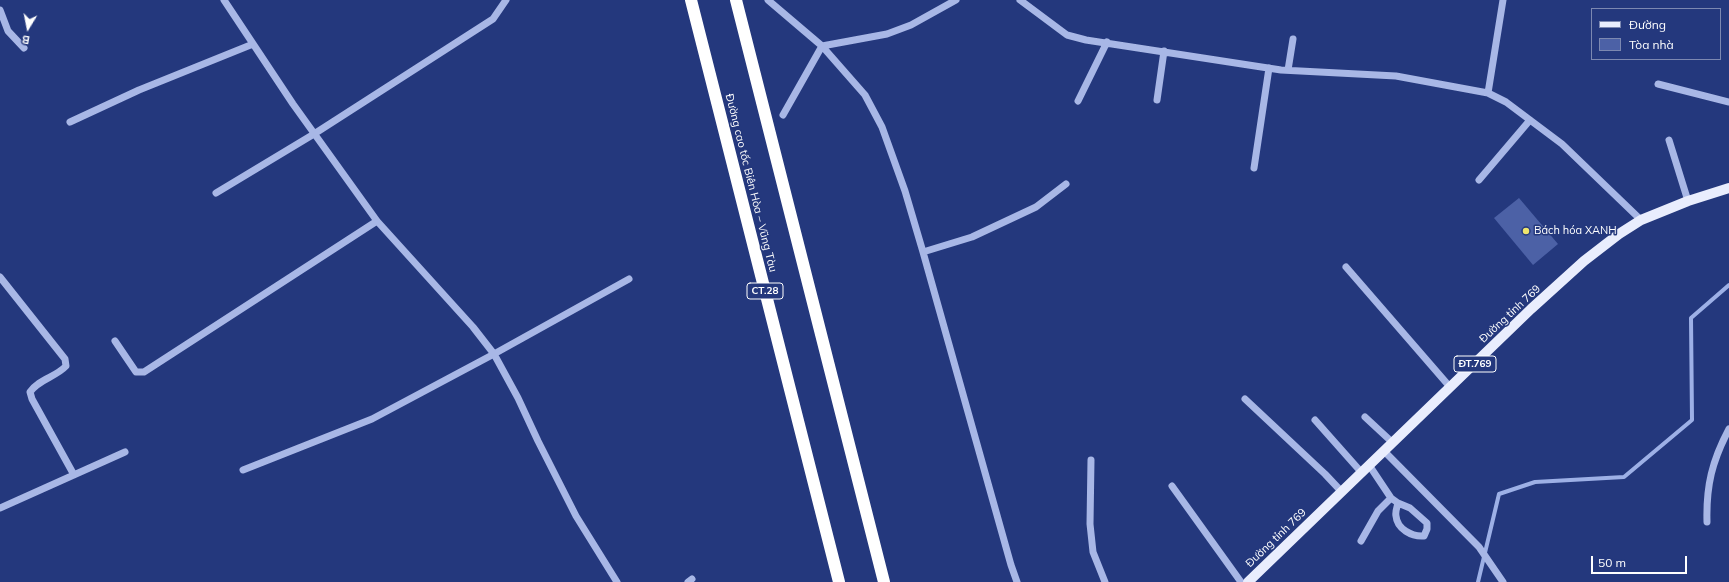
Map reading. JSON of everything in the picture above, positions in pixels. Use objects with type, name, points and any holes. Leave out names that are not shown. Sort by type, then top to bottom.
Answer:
[{"type":"highway","name":"Đường cao tốc Biên Hòa – Vũng Tàu","points":[[691,0],[839,582]]},
{"type":"highway","points":[[736,0],[884,582]]},
{"type":"main road","name":"Đường tỉnh 769","points":[[1248,582],[1341,491],[1584,261],[1619,234],[1641,220],[1688,201],[1729,188]]},
{"type":"street","points":[[224,0],[292,104],[377,221],[474,327],[494,354],[518,398],[576,516],[618,582]]},
{"type":"street","points":[[216,193],[314,134],[493,19],[506,0]]},
{"type":"street","points":[[768,0],[822,46],[865,95],[882,127],[924,252],[1017,582]]},
{"type":"street","points":[[822,46],[887,34],[911,25],[956,0]]},
{"type":"street","points":[[1020,0],[1067,35],[1086,40],[1269,68],[1396,76],[1488,93],[1506,102],[1562,144],[1641,220]]},
{"type":"street","points":[[1488,93],[1503,0]]},
{"type":"street","points":[[0,10],[8,30],[24,48]]},
{"type":"street","points":[[1288,70],[1292,39]]},
{"type":"street","points":[[1078,101],[1107,42]]},
{"type":"street","points":[[70,122],[139,90],[254,44]]},
{"type":"street","points":[[783,116],[822,46]]},
{"type":"street","points":[[1157,100],[1164,52]]},
{"type":"street","points":[[1254,168],[1269,68]]},
{"type":"street","points":[[1658,84],[1729,102]]},
{"type":"street","points":[[1479,180],[1530,120]]},
{"type":"street","points":[[1669,140],[1688,201]]},
{"type":"street","points":[[924,252],[972,237],[1036,207],[1066,184]]},
{"type":"street","points":[[115,341],[136,372],[144,372],[377,221]]},
{"type":"street","points":[[1346,267],[1450,387]]},
{"type":"street","points":[[0,278],[65,359],[66,366],[62,371],[34,386],[30,392],[32,399],[74,475]]},
{"type":"street","points":[[243,470],[372,419],[494,354],[629,279]]},
{"type":"street","points":[[1244,399],[1325,474],[1341,491]]},
{"type":"street","points":[[1365,417],[1393,443]]},
{"type":"street","points":[[1315,420],[1365,469],[1391,498],[1410,508],[1427,523],[1427,529],[1424,536],[1416,537],[1404,530],[1399,524],[1395,515],[1398,503]]},
{"type":"street","points":[[1707,522],[1706,502],[1712,465],[1729,429]]},
{"type":"street","points":[[1384,451],[1479,547],[1503,582]]},
{"type":"street","points":[[0,508],[126,452]]},
{"type":"street","points":[[1091,460],[1090,524],[1093,552],[1105,582]]},
{"type":"street","points":[[1172,486],[1241,582]]},
{"type":"street","points":[[1361,541],[1378,511],[1391,498]]},
{"type":"building","name":"Bách hóa XANH","points":[[1519,198],[1558,244],[1533,265],[1494,218]]},
{"type":"waterway","points":[[1478,582],[1499,494],[1535,482],[1624,477],[1692,420],[1691,318],[1729,285]]},
{"type":"place","name":"Bách hóa XANH","points":[[1526,231]]}]
